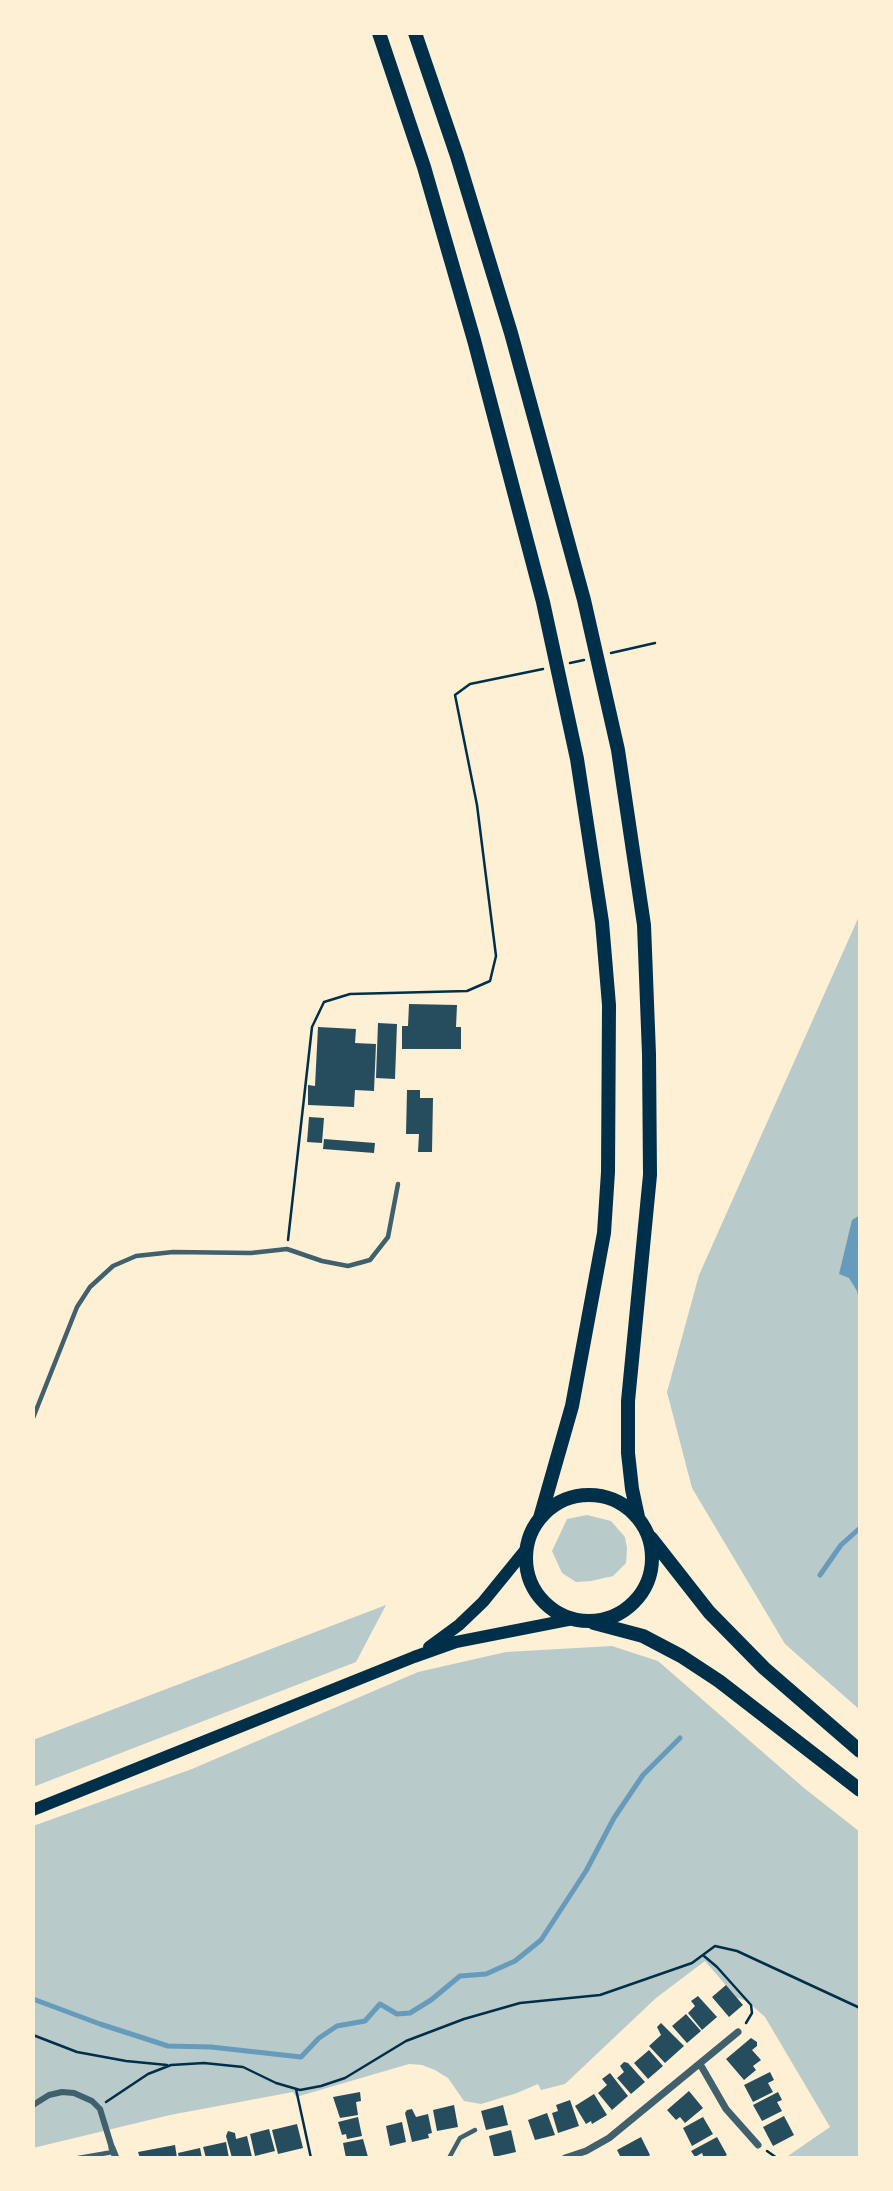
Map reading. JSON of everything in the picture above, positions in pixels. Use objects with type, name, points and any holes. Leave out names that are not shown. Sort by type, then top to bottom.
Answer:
[{"type":"highway","points":[[379,33],[424,167],[474,340],[543,602],[577,759],[602,922],[608,1005],[608,1172],[604,1233],[572,1406],[540,1518],[527,1548],[527,1567],[536,1591],[554,1610],[643,1636],[681,1656],[719,1681],[860,1790]]},
{"type":"highway","points":[[415,33],[457,156],[511,333],[584,600],[618,750],[644,926],[649,1054],[650,1175],[628,1401],[628,1453],[638,1517],[669,1563],[709,1612],[764,1668],[860,1751]]},
{"type":"highway","points":[[540,1518],[564,1500],[593,1495],[616,1501],[638,1517]]},
{"type":"highway","points":[[578,1619],[597,1620],[617,1614],[641,1594],[648,1581],[652,1562],[651,1543],[646,1531]]},
{"type":"main road","points":[[414,1657],[459,1625],[483,1602],[527,1548]]},
{"type":"main road","points":[[33,1810],[456,1642],[578,1619]]},
{"type":"street","points":[[565,2158],[588,2154],[738,2032]]},
{"type":"street","points":[[699,2064],[739,2127],[758,2145]]},
{"type":"street","points":[[33,2105],[49,2095],[62,2092],[83,2096],[92,2101],[100,2109],[114,2153]]},
{"type":"lane","points":[[33,1418],[77,1307],[90,1287],[113,1266],[136,1256],[173,1252],[251,1253],[287,1249],[322,1261],[348,1266],[370,1260],[388,1237],[398,1184]]},
{"type":"lane","points":[[449,2158],[460,2137],[475,2130]]},
{"type":"lane","points":[[78,2158],[114,2153]]},
{"type":"path","points":[[605,655],[655,643]]},
{"type":"path","points":[[567,663],[592,658]]},
{"type":"path","points":[[287,1249],[312,1027],[324,1002],[350,995],[467,992],[490,981],[496,956],[477,805],[455,695],[470,684],[542,669]]},
{"type":"path","points":[[33,2035],[77,2052],[126,2061],[243,2067],[295,2089],[321,2086],[345,2078],[406,2041],[464,2019],[520,2003],[600,1996],[692,1963],[715,1946],[724,1947],[860,2008]]},
{"type":"path","points":[[704,1956],[718,1967],[751,2005],[752,2013],[738,2032]]},
{"type":"path","points":[[100,2109],[123,2089],[148,2074],[171,2065]]},
{"type":"path","points":[[295,2089],[311,2158]]},
{"type":"shaded area","points":[[860,914],[860,1710],[785,1644],[692,1488],[667,1392],[699,1275]]},
{"type":"shaded area","points":[[587,1515],[611,1521],[625,1537],[626,1563],[613,1576],[576,1582],[562,1573],[552,1551],[567,1519]]},
{"type":"shaded area","points":[[386,1605],[356,1662],[33,1787],[33,1740]]},
{"type":"shaded area","points":[[612,1646],[658,1661],[804,1788],[860,1832],[860,2158],[785,2158],[830,2127],[765,2017],[748,2002],[736,1997],[705,1961],[656,1998],[565,2084],[541,2090],[538,2084],[481,2104],[464,2101],[448,2078],[435,2070],[409,2064],[296,2097],[293,2092],[170,2115],[33,2148],[33,1826],[192,1769],[418,1672],[506,1652]]},
{"type":"water","points":[[860,1215],[860,1304],[857,1291],[849,1278],[839,1274],[852,1220]]},
{"type":"building","points":[[409,1004],[457,1005],[456,1027],[461,1027],[461,1049],[402,1049],[402,1026],[408,1026]]},
{"type":"building","points":[[378,1023],[397,1024],[395,1079],[376,1078]]},
{"type":"building","points":[[318,1027],[356,1029],[355,1043],[376,1044],[374,1091],[355,1090],[354,1107],[308,1105],[308,1085],[315,1086]]},
{"type":"building","points":[[407,1090],[420,1090],[420,1098],[433,1098],[432,1152],[418,1152],[419,1134],[406,1134]]},
{"type":"building","points":[[309,1117],[324,1118],[322,1143],[307,1142]]},
{"type":"building","points":[[324,1139],[375,1143],[374,1153],[323,1149]]},
{"type":"building","points":[[726,1985],[743,2005],[729,2017],[712,1997]]},
{"type":"building","points":[[698,1996],[717,2017],[702,2030],[688,2013],[695,2006],[691,2001]]},
{"type":"building","points":[[686,2014],[701,2031],[687,2043],[672,2026]]},
{"type":"building","points":[[661,2023],[684,2046],[665,2063],[649,2046],[661,2035],[657,2027]]},
{"type":"building","points":[[751,2038],[757,2042],[757,2046],[752,2050],[761,2060],[753,2066],[756,2070],[744,2080],[726,2059]]},
{"type":"building","points":[[649,2050],[663,2066],[648,2079],[634,2063]]},
{"type":"building","points":[[624,2062],[645,2082],[631,2094],[617,2078],[624,2072],[620,2066]]},
{"type":"building","points":[[770,2072],[774,2080],[768,2083],[773,2092],[753,2102],[744,2085]]},
{"type":"building","points":[[610,2073],[628,2096],[612,2110],[598,2093],[607,2085],[602,2079]]},
{"type":"building","points":[[689,2091],[703,2108],[685,2123],[680,2117],[676,2120],[667,2110]]},
{"type":"building","points":[[360,2092],[361,2101],[356,2102],[358,2115],[340,2118],[333,2097]]},
{"type":"building","points":[[778,2092],[782,2100],[777,2102],[782,2111],[762,2121],[753,2105]]},
{"type":"building","points":[[594,2094],[607,2115],[592,2124],[591,2121],[586,2124],[575,2106]]},
{"type":"building","points":[[570,2100],[579,2126],[558,2133],[552,2113],[558,2111],[556,2105]]},
{"type":"building","points":[[454,2105],[458,2127],[437,2131],[433,2110]]},
{"type":"building","points":[[503,2105],[508,2125],[486,2130],[481,2111]]},
{"type":"building","points":[[412,2109],[416,2117],[428,2114],[432,2133],[428,2134],[429,2138],[412,2142],[405,2113]]},
{"type":"building","points":[[547,2113],[555,2135],[535,2140],[528,2120]]},
{"type":"building","points":[[784,2116],[794,2135],[773,2146],[763,2127]]},
{"type":"building","points":[[358,2117],[362,2136],[347,2139],[346,2134],[342,2135],[338,2122]]},
{"type":"building","points":[[703,2117],[713,2134],[692,2146],[683,2128]]},
{"type":"building","points":[[402,2122],[406,2142],[390,2146],[386,2126]]},
{"type":"building","points":[[297,2124],[303,2148],[278,2154],[272,2130]]},
{"type":"building","points":[[269,2129],[275,2151],[255,2156],[250,2134]]},
{"type":"building","points":[[511,2130],[516,2152],[494,2157],[489,2136]]},
{"type":"building","points":[[228,2131],[235,2133],[236,2139],[247,2136],[252,2157],[232,2158],[226,2136]]},
{"type":"building","points":[[641,2137],[650,2155],[646,2158],[621,2158],[617,2150]]},
{"type":"building","points":[[717,2137],[727,2155],[721,2158],[704,2158],[702,2153],[695,2157],[691,2151]]},
{"type":"building","points":[[363,2139],[368,2157],[346,2158],[343,2143]]},
{"type":"building","points":[[226,2142],[229,2158],[206,2158],[203,2147]]},
{"type":"building","points":[[175,2145],[177,2158],[140,2158],[138,2152]]},
{"type":"building","points":[[200,2148],[202,2158],[179,2158],[178,2153]]},
{"type":"waterway","points":[[820,1575],[841,1545],[860,1528]]},
{"type":"waterway","points":[[33,1999],[168,2046],[211,2047],[301,2057],[319,2038],[337,2026],[365,2021],[380,2004],[397,2014],[410,2013],[460,1976],[486,1974],[515,1961],[541,1940],[643,1775],[680,1738]]}]
